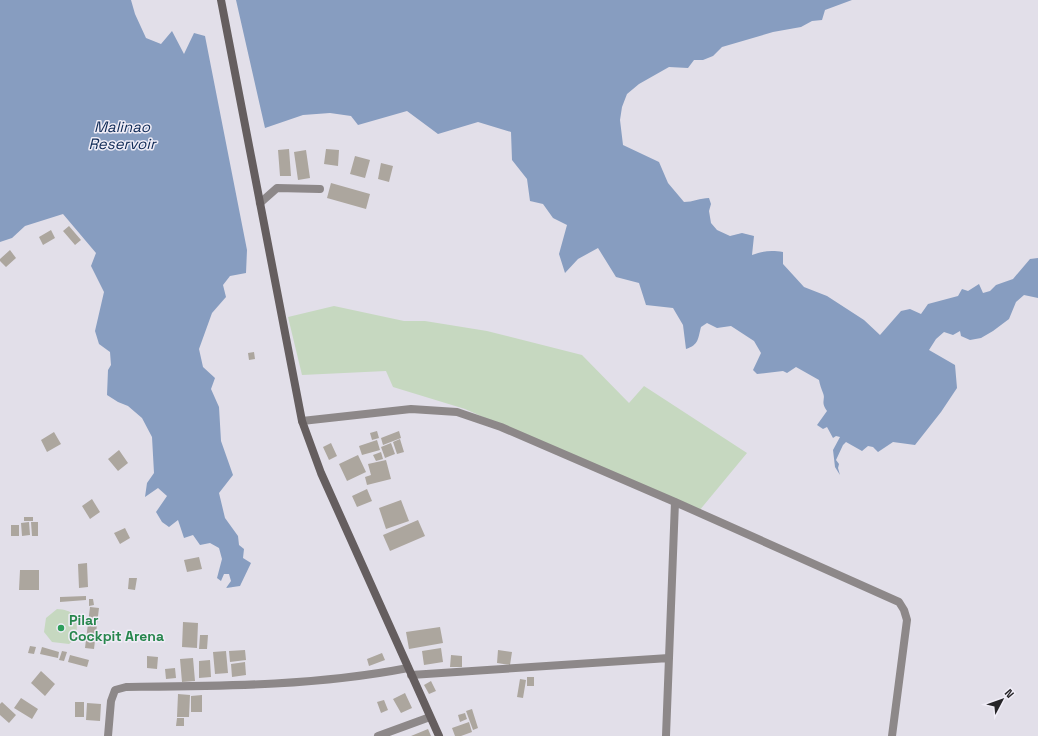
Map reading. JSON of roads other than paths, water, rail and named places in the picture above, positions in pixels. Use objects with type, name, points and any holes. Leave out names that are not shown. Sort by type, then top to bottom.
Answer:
[{"type":"main road","points":[[221,0],[302,421],[321,473],[439,736]]},
{"type":"street","points":[[260,203],[277,188],[320,189]]},
{"type":"street","points":[[302,421],[411,410],[457,412],[501,428],[675,502],[899,602],[904,610],[906,620],[892,736]]},
{"type":"street","points":[[666,736],[675,502]]},
{"type":"street","points":[[108,736],[111,700],[115,690],[126,687],[244,686],[409,672],[669,658]]},
{"type":"street","points":[[378,736],[430,717]]},
{"type":"water","name":"Malinao Reservoir","points":[[0,0],[131,0],[135,14],[146,38],[161,44],[172,31],[184,54],[194,33],[205,36],[247,250],[246,273],[230,276],[223,285],[226,297],[212,313],[199,349],[203,367],[215,378],[211,389],[219,407],[221,441],[233,475],[219,493],[225,518],[238,536],[239,545],[244,549],[243,558],[251,563],[240,586],[226,588],[231,581],[229,574],[224,574],[221,581],[217,578],[222,559],[219,548],[210,543],[200,545],[193,535],[184,538],[178,520],[169,527],[162,522],[156,512],[167,496],[158,488],[145,497],[147,483],[154,473],[152,437],[142,418],[128,406],[107,395],[108,370],[111,365],[110,352],[99,344],[95,331],[104,292],[91,266],[96,253],[63,214],[25,226],[12,238],[0,242]]},
{"type":"water","points":[[236,0],[852,0],[825,10],[822,20],[812,21],[801,27],[773,32],[722,47],[713,56],[703,60],[694,60],[688,68],[669,67],[639,84],[627,94],[622,107],[620,120],[623,145],[659,162],[668,183],[684,202],[709,198],[711,204],[709,211],[711,223],[717,230],[730,236],[742,233],[754,236],[752,255],[767,251],[783,252],[783,264],[804,287],[827,296],[864,320],[880,335],[901,311],[910,309],[921,314],[928,304],[958,296],[962,289],[968,291],[979,284],[983,293],[990,291],[996,285],[1013,279],[1030,259],[1038,258],[1038,298],[1024,295],[1016,302],[1009,319],[981,338],[970,340],[961,336],[960,331],[953,335],[944,332],[936,339],[929,350],[955,365],[957,388],[941,412],[915,445],[893,442],[878,452],[873,447],[868,446],[862,451],[846,442],[836,460],[839,464],[838,468],[840,475],[835,467],[833,450],[840,437],[836,436],[833,438],[827,427],[823,429],[817,425],[827,411],[823,403],[824,395],[819,380],[796,367],[787,373],[783,371],[757,374],[753,370],[761,353],[754,341],[731,326],[717,328],[707,323],[701,327],[696,343],[686,349],[683,325],[673,308],[646,305],[639,283],[616,277],[598,248],[578,259],[565,273],[559,254],[567,225],[553,218],[543,204],[530,201],[527,179],[512,160],[511,132],[478,122],[438,134],[407,111],[358,125],[351,116],[330,113],[303,115],[265,128]]},
{"type":"place","name":"Pilar Cockpit Arena","points":[[61,628]]}]
